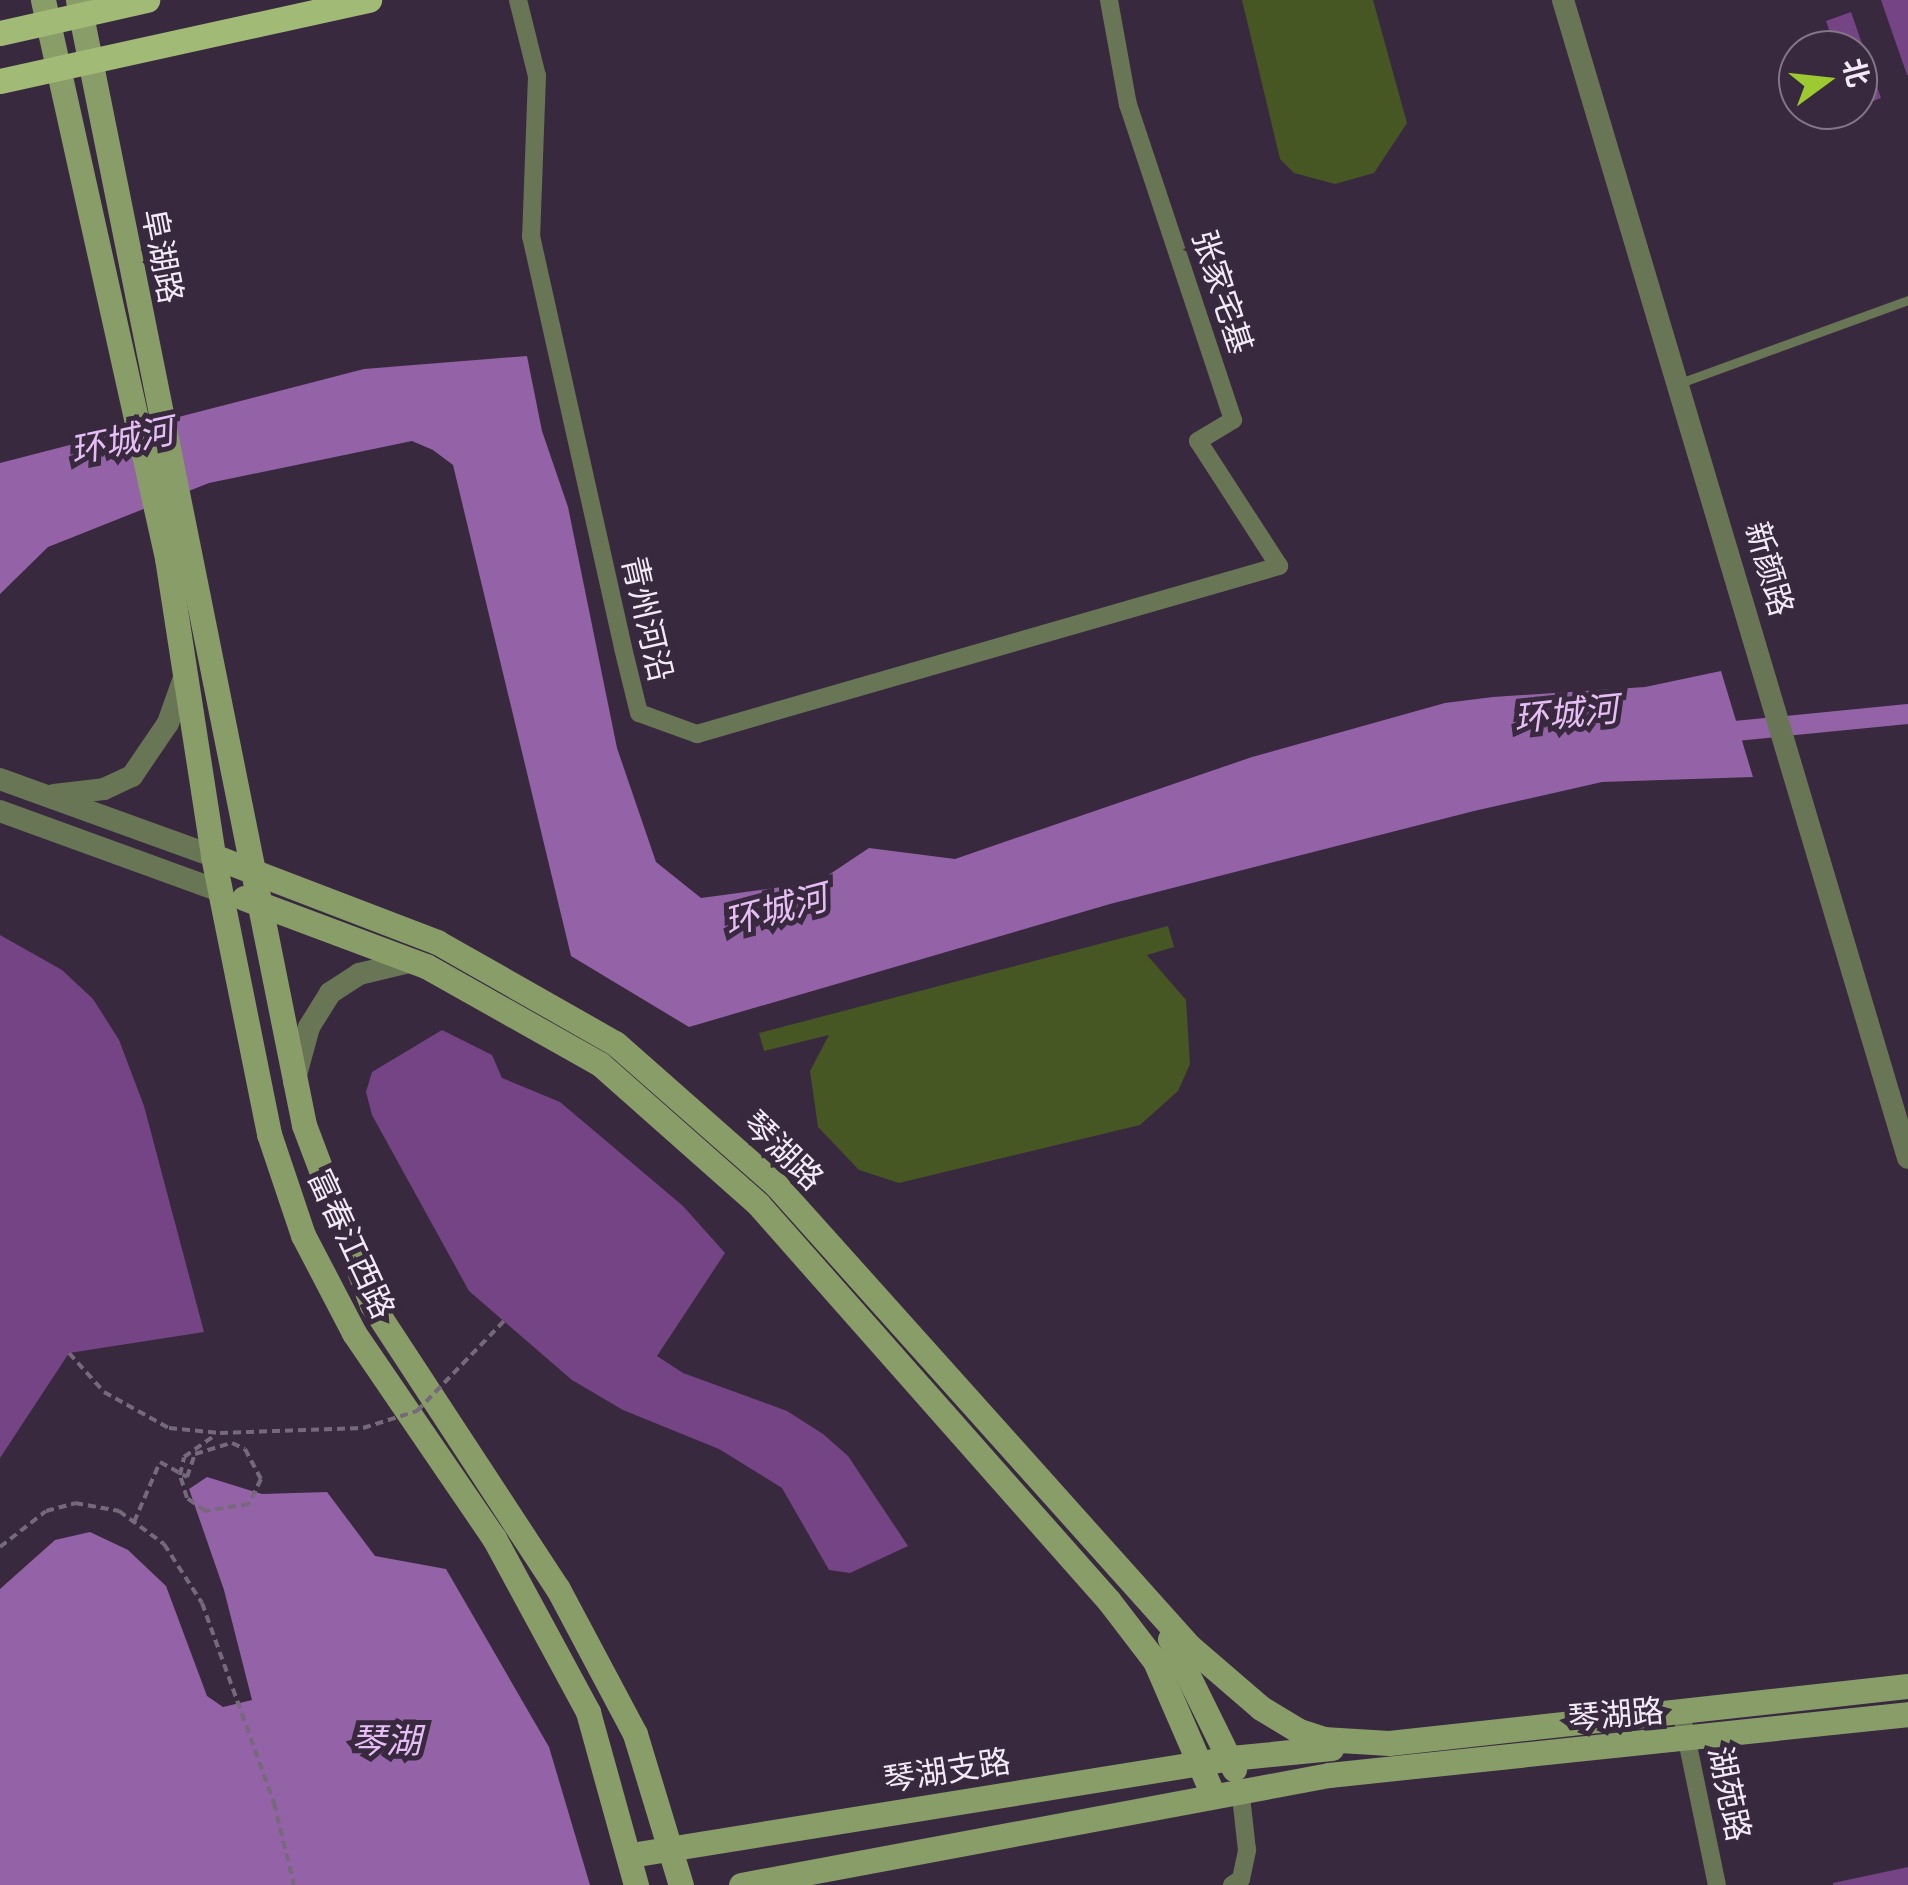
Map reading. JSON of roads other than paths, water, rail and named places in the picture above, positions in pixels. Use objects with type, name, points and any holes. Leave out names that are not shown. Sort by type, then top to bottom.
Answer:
[{"type":"main road","points":[[0,33],[45,11],[147,0]]},
{"type":"main road","points":[[0,81],[369,0]]},
{"type":"main road","name":"阜湖路","points":[[79,6],[146,402]]},
{"type":"main road","name":"阜湖路","points":[[45,11],[146,402],[186,524]]},
{"type":"main road","name":"富春江西路","points":[[146,402],[157,511],[213,856],[269,1134],[304,1235],[354,1332],[494,1538],[588,1712],[631,1855],[636,1885]]},
{"type":"main road","name":"富春江西路","points":[[186,524],[254,901],[294,1082],[327,1192],[372,1305],[558,1589],[635,1734],[674,1848],[681,1885]]},
{"type":"main road","name":"琴湖路","points":[[213,856],[247,864],[436,942],[615,1043],[776,1186],[1189,1646],[1261,1708],[1323,1739],[1389,1742]]},
{"type":"main road","name":"琴湖路","points":[[220,891],[414,961],[600,1064],[758,1204],[1109,1600],[1155,1661],[1204,1762],[1212,1794]]},
{"type":"main road","points":[[741,1885],[1240,1788],[1231,1758],[1168,1635],[1116,1565]]},
{"type":"main road","name":"琴湖路","points":[[1240,1788],[1684,1728],[1908,1686]]},
{"type":"main road","name":"琴湖路","points":[[1274,1753],[1389,1742],[1908,1714]]},
{"type":"main road","name":"琴湖支路","points":[[631,1855],[1274,1753]]},
{"type":"street","name":"青州河沿","points":[[518,0],[537,76],[531,236],[638,713],[697,734],[1279,566]]},
{"type":"street","name":"张家宅基","points":[[1108,0],[1128,106],[1233,420],[1198,442],[1279,566]]},
{"type":"street","name":"新颜路","points":[[1563,0],[1722,521],[1812,840],[1908,1158]]},
{"type":"street","points":[[48,796],[104,789],[132,776],[168,723],[185,675]]},
{"type":"street","name":"琴湖路","points":[[0,779],[213,856]]},
{"type":"street","name":"琴湖路","points":[[0,811],[220,891]]},
{"type":"street","points":[[294,1082],[310,1027],[330,993],[359,974],[414,961]]},
{"type":"street","name":"湖苑路","points":[[1684,1728],[1717,1885]]},
{"type":"street","points":[[1232,1885],[1241,1878],[1247,1850],[1240,1788]]},
{"type":"lane","points":[[1680,382],[1908,300]]},
{"type":"water","points":[[527,356],[542,431],[568,507],[617,748],[656,862],[701,898],[818,882],[869,848],[955,859],[1252,757],[1445,703],[1493,697],[1645,687],[1721,671],[1753,777],[1602,782],[1474,811],[1110,904],[689,1027],[571,956],[453,465],[433,450],[412,441],[209,483],[48,547],[0,594],[0,463],[364,369]]},
{"type":"water","name":"琴湖","points":[[207,1477],[262,1494],[327,1492],[375,1556],[446,1569],[549,1747],[590,1885],[0,1885],[0,1589],[55,1540],[90,1532],[128,1550],[166,1586],[207,1696],[223,1707],[252,1700],[224,1590],[189,1489]]},
{"type":"waterway","name":"环城河","points":[[1715,733],[1908,714]]}]
